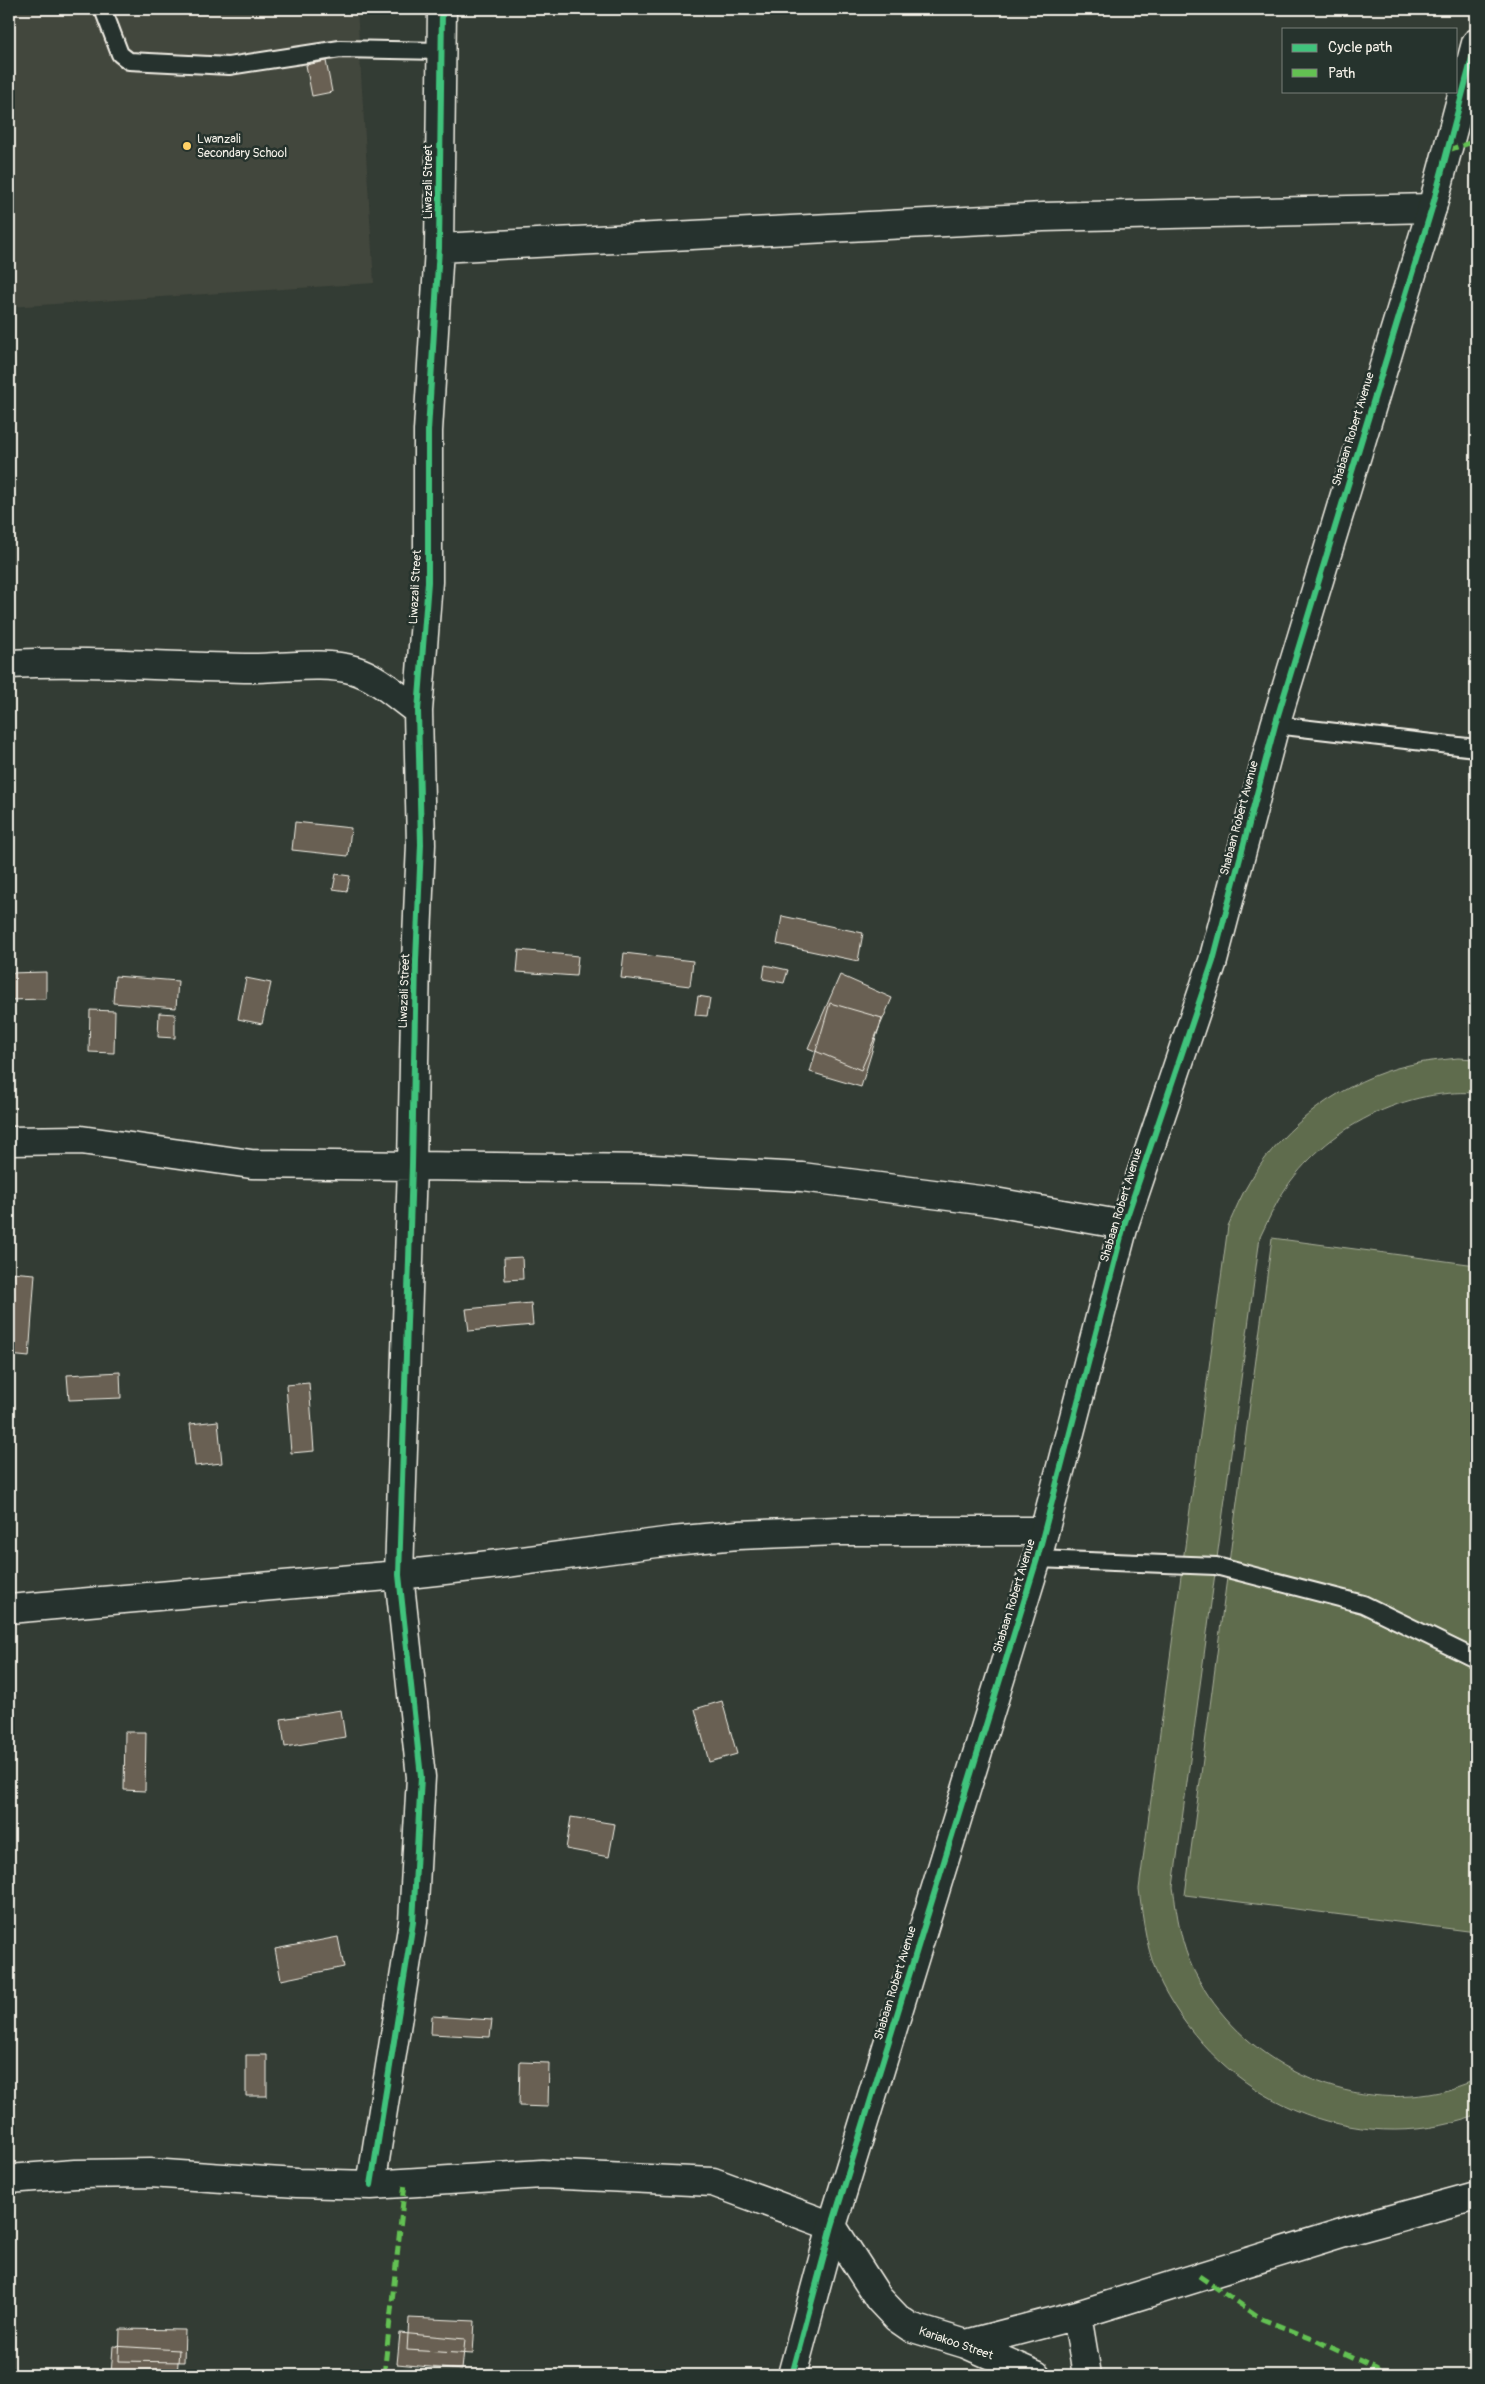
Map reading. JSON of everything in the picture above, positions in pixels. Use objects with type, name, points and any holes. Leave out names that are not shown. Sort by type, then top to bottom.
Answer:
[{"type":"street","name":"Liwazali Street","points":[[372,2185],[413,1922],[421,1777],[399,1575],[412,1165],[413,1047],[421,844],[418,711],[428,582],[428,430],[439,248],[442,9]]},
{"type":"street","name":"Shabaan Robert Avenue","points":[[792,2375],[832,2226],[1037,1559],[1124,1226],[1213,961],[1275,725],[1432,208],[1476,43]]},
{"type":"street","points":[[439,248],[1043,217],[1432,208]]},
{"type":"street","points":[[9,664],[49,662],[251,668],[340,667],[356,670],[374,679],[418,711]]},
{"type":"street","points":[[9,1140],[81,1140],[251,1164],[652,1169],[802,1177],[995,1202],[1124,1226]]},
{"type":"street","points":[[9,1609],[399,1575],[499,1564],[672,1540],[738,1535],[838,1531],[1044,1531]]},
{"type":"street","points":[[9,2179],[75,2174],[150,2173],[297,2183],[372,2185],[542,2174],[713,2182],[832,2226]]},
{"type":"street","points":[[966,2344],[1078,2315],[1338,2233],[1476,2196]]},
{"type":"street","name":"Kariakoo Street","points":[[832,2226],[879,2299],[897,2318],[910,2328],[966,2344],[1036,2375]]},
{"type":"street","points":[[1078,2315],[1087,2375]]},
{"type":"lane","points":[[103,9],[120,54],[129,61],[229,66],[340,49],[441,51]]},
{"type":"lane","points":[[1275,725],[1476,748]]},
{"type":"lane","points":[[1037,1559],[1216,1566],[1363,1604],[1476,1659]]},
{"type":"shaded area","name":"Lwanzali Secondary School","points":[[9,9],[357,9],[374,283],[9,307]]},
{"type":"green space","points":[[1458,1058],[1476,1059],[1476,1093],[1447,1093],[1418,1098],[1390,1107],[1363,1119],[1338,1135],[1315,1154],[1295,1175],[1271,1213],[1260,1237],[1173,1887],[1183,1940],[1194,1971],[1214,2003],[1239,2032],[1268,2055],[1300,2074],[1335,2088],[1372,2095],[1410,2096],[1448,2090],[1476,2080],[1476,2116],[1430,2127],[1383,2130],[1338,2124],[1295,2110],[1255,2088],[1219,2060],[1187,2025],[1162,1985],[1149,1950],[1139,1889],[1228,1226],[1250,1181],[1264,1161],[1298,1123],[1318,1107],[1339,1093],[1385,1072],[1415,1064]]},
{"type":"green space","points":[[1272,1238],[1476,1265],[1476,1932],[1185,1895]]},
{"type":"building","points":[[326,61],[332,92],[312,96],[306,65]]},
{"type":"building","points":[[295,822],[351,828],[348,856],[292,850]]},
{"type":"building","points":[[336,874],[350,876],[347,891],[333,889]]},
{"type":"building","points":[[782,916],[863,933],[858,961],[777,944]]},
{"type":"building","points":[[519,950],[578,956],[576,976],[517,972]]},
{"type":"building","points":[[624,953],[693,961],[690,986],[621,978]]},
{"type":"building","points":[[765,965],[788,970],[784,983],[763,979]]},
{"type":"building","points":[[46,972],[46,999],[9,1000],[9,973]]},
{"type":"building","points":[[840,975],[892,998],[861,1070],[808,1048]]},
{"type":"building","points":[[115,976],[178,981],[176,1008],[113,1003]]},
{"type":"building","points":[[246,978],[271,983],[262,1024],[238,1019]]},
{"type":"building","points":[[698,996],[710,998],[707,1016],[695,1015]]},
{"type":"building","points":[[830,1003],[882,1018],[861,1087],[810,1072]]},
{"type":"building","points":[[90,1010],[115,1011],[114,1053],[89,1052]]},
{"type":"building","points":[[159,1013],[175,1014],[175,1038],[158,1037]]},
{"type":"building","points":[[522,1257],[523,1279],[505,1280],[504,1258]]},
{"type":"building","points":[[10,1272],[35,1274],[29,1357],[9,1355]]},
{"type":"building","points":[[531,1303],[533,1325],[469,1331],[466,1309]]},
{"type":"building","points":[[120,1372],[121,1398],[69,1400],[67,1375]]},
{"type":"building","points":[[309,1383],[314,1451],[291,1453],[286,1385]]},
{"type":"building","points":[[218,1421],[222,1463],[195,1466],[190,1424]]},
{"type":"building","points":[[722,1701],[737,1754],[709,1762],[695,1709]]},
{"type":"building","points":[[341,1710],[345,1737],[285,1747],[281,1719]]},
{"type":"building","points":[[125,1732],[146,1732],[145,1791],[124,1790]]},
{"type":"building","points":[[571,1817],[615,1824],[609,1857],[566,1849]]},
{"type":"building","points":[[338,1937],[344,1967],[281,1980],[275,1949]]},
{"type":"building","points":[[432,2016],[492,2020],[490,2037],[431,2034]]},
{"type":"building","points":[[246,2055],[267,2055],[267,2096],[246,2096]]},
{"type":"building","points":[[520,2062],[549,2063],[548,2107],[519,2106]]},
{"type":"building","points":[[409,2318],[475,2321],[473,2354],[407,2350]]},
{"type":"building","points":[[120,2329],[185,2330],[184,2362],[119,2361]]},
{"type":"building","points":[[400,2333],[465,2339],[462,2370],[397,2364]]},
{"type":"building","points":[[113,2346],[179,2350],[177,2375],[111,2375]]},
{"type":"marked path","points":[[1448,150],[1476,141]]},
{"type":"marked path","points":[[384,2375],[405,2183]]},
{"type":"marked path","points":[[1199,2276],[1262,2319],[1315,2340],[1387,2375]]},
{"type":"cycle path","points":[[371,2185],[413,1922],[421,1777],[399,1575],[421,844],[418,711],[428,582],[428,431],[439,248],[442,9]]},
{"type":"cycle path","points":[[792,2375],[832,2226],[1037,1559],[1124,1225],[1213,961],[1275,725],[1432,208],[1476,43]]},
{"type":"place","name":"Lwanzali Secondary School","points":[[187,146]]}]
